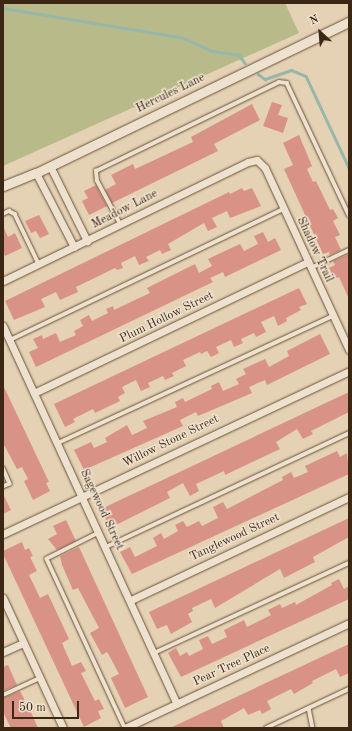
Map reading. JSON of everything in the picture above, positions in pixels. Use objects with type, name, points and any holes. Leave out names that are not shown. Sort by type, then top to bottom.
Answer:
[{"type":"street","name":"Hercules Lane","points":[[3,186],[36,173],[349,22]]},
{"type":"street","name":"Shadow Trail","points":[[257,160],[265,168],[349,350]]},
{"type":"street","name":"Meadow Lane","points":[[3,281],[248,162],[257,160]]},
{"type":"street","points":[[50,166],[87,241]]},
{"type":"street","points":[[36,173],[74,247]]},
{"type":"street","name":"Plum Hollow Street","points":[[34,393],[310,265]]},
{"type":"street","name":"Sagewood Street","points":[[3,326],[131,600],[177,704]]},
{"type":"street","name":"Willow Stone Street","points":[[3,534],[349,371]]},
{"type":"street","name":"Tanglewood Street","points":[[131,600],[349,497]]},
{"type":"street","points":[[3,598],[5,610],[23,643],[63,728]]},
{"type":"street","name":"Pear Tree Place","points":[[125,728],[349,623]]},
{"type":"street","points":[[3,652],[23,643]]},
{"type":"lane","points":[[120,224],[97,181],[96,171],[279,82],[287,83],[349,215]]},
{"type":"lane","points":[[10,340],[283,209]]},
{"type":"lane","points":[[3,214],[9,211],[15,214],[39,264]]},
{"type":"lane","points":[[310,265],[349,250]]},
{"type":"lane","points":[[58,443],[333,316]]},
{"type":"lane","points":[[106,547],[349,433]]},
{"type":"lane","points":[[3,468],[10,484],[3,487]]},
{"type":"lane","points":[[100,533],[47,559],[125,728]]},
{"type":"lane","points":[[154,653],[349,563]]},
{"type":"lane","points":[[3,695],[40,678]]},
{"type":"lane","points":[[266,728],[349,689]]},
{"type":"lane","points":[[309,708],[313,728]]},
{"type":"green space","points":[[3,3],[285,3],[299,33],[3,166]]},
{"type":"building","points":[[272,102],[282,105],[278,115],[288,118],[283,133],[263,126]]},
{"type":"building","points":[[252,104],[260,120],[214,144],[218,151],[112,203],[105,190],[116,184],[111,175],[133,164],[135,169],[193,142],[191,137]]},
{"type":"building","points":[[299,135],[312,166],[307,169],[313,182],[316,181],[330,210],[333,209],[338,218],[333,221],[340,235],[335,237],[341,250],[330,255],[329,252],[323,254],[284,169],[293,165],[283,143]]},
{"type":"building","points":[[96,185],[107,206],[89,215],[82,201],[88,198],[84,191]]},
{"type":"building","points":[[242,188],[244,191],[252,188],[261,206],[230,218],[227,211],[212,218],[217,227],[208,231],[204,223],[168,244],[171,250],[162,254],[160,250],[146,257],[149,261],[139,265],[135,256],[121,263],[123,268],[117,270],[115,268],[76,287],[78,292],[60,300],[56,292],[41,299],[45,307],[14,320],[5,301],[229,192],[230,194]]},
{"type":"building","points":[[39,215],[49,234],[40,238],[36,231],[31,233],[25,221]]},
{"type":"building","points":[[3,226],[8,237],[15,233],[22,248],[5,256],[3,251]]},
{"type":"building","points":[[263,232],[268,242],[275,238],[281,250],[225,277],[223,272],[210,278],[213,282],[36,367],[29,352],[38,348],[33,339],[42,335],[43,339],[56,333],[60,342],[76,335],[74,331],[83,326],[80,320],[89,315],[92,321],[108,313],[106,309],[113,306],[114,310],[150,293],[147,288],[195,264],[199,273],[212,266],[208,259],[240,244],[244,251],[258,244],[254,236]]},
{"type":"building","points":[[349,254],[349,299],[339,277],[335,279],[329,268],[335,265],[333,261]]},
{"type":"building","points":[[299,288],[307,304],[299,307],[301,310],[286,318],[287,321],[278,326],[274,316],[261,322],[266,332],[256,337],[254,333],[241,339],[243,343],[234,347],[231,340],[216,347],[219,353],[211,357],[207,351],[201,354],[200,352],[183,360],[186,366],[172,373],[174,376],[165,380],[163,376],[148,383],[150,387],[141,391],[136,380],[122,387],[125,393],[118,397],[120,401],[95,413],[93,409],[73,419],[75,422],[65,427],[54,404]]},
{"type":"building","points":[[320,334],[330,354],[267,385],[265,380],[249,387],[252,393],[198,416],[196,412],[180,420],[183,426],[84,470],[74,450],[91,442],[94,448],[107,442],[105,438],[127,425],[132,435],[147,428],[143,421],[177,407],[175,402],[183,398],[185,402],[212,389],[211,386],[219,382],[223,391],[239,384],[236,379],[246,374],[243,369],[265,359],[269,367],[289,356],[287,351]]},
{"type":"building","points":[[3,385],[49,482],[46,483],[50,491],[33,500],[24,481],[28,479],[22,467],[17,469],[3,443]]},
{"type":"building","points":[[349,392],[349,412],[311,431],[313,434],[303,439],[297,429],[276,442],[280,449],[225,475],[224,471],[196,484],[199,491],[190,496],[183,483],[167,492],[170,498],[110,528],[101,509]]},
{"type":"building","points":[[337,451],[340,457],[347,453],[349,474],[132,574],[120,552],[130,547],[135,557],[157,546],[153,538],[161,533],[164,539],[178,531],[175,525],[183,521],[187,527],[199,521],[202,526],[218,518],[213,507],[223,502],[227,509],[283,480],[282,477],[291,472],[294,478],[308,472],[305,466]]},
{"type":"building","points":[[3,494],[11,510],[3,514]]},
{"type":"building","points":[[349,518],[349,537],[313,557],[315,562],[284,578],[280,569],[215,608],[211,599],[192,608],[193,611],[188,614],[192,622],[171,634],[167,625],[157,629],[149,612]]},
{"type":"building","points":[[66,520],[76,541],[57,550],[48,539],[57,534],[53,526]]},
{"type":"building","points":[[22,542],[25,550],[29,548],[33,556],[30,557],[37,571],[29,575],[40,598],[48,594],[69,639],[62,643],[72,666],[81,662],[86,671],[81,673],[95,701],[99,699],[104,709],[98,711],[101,718],[84,727],[3,554],[3,551]]},
{"type":"building","points":[[79,547],[148,697],[125,708],[111,678],[119,674],[107,652],[102,655],[90,633],[99,628],[78,588],[73,590],[62,565],[60,556]]},
{"type":"building","points":[[339,579],[344,589],[349,586],[349,599],[181,677],[168,653],[176,648],[180,656],[187,652],[189,656],[203,649],[199,640],[208,636],[212,644],[227,637],[224,630],[244,620],[247,627],[271,615],[268,610],[280,604],[282,608],[295,602],[296,605],[332,585],[331,583]]},
{"type":"building","points":[[349,644],[349,673],[340,677],[336,669],[312,681],[313,683],[294,694],[291,689],[267,701],[271,709],[262,714],[260,710],[248,715],[244,708],[221,721],[224,728],[170,728]]},
{"type":"building","points":[[8,665],[17,685],[3,691],[3,667]]},
{"type":"building","points":[[20,691],[38,728],[11,728],[3,712],[3,698]]},
{"type":"waterway","points":[[3,8],[181,37],[212,51],[239,55],[245,63]]},
{"type":"waterway","points":[[258,74],[265,79],[291,70],[306,76],[349,168]]}]
